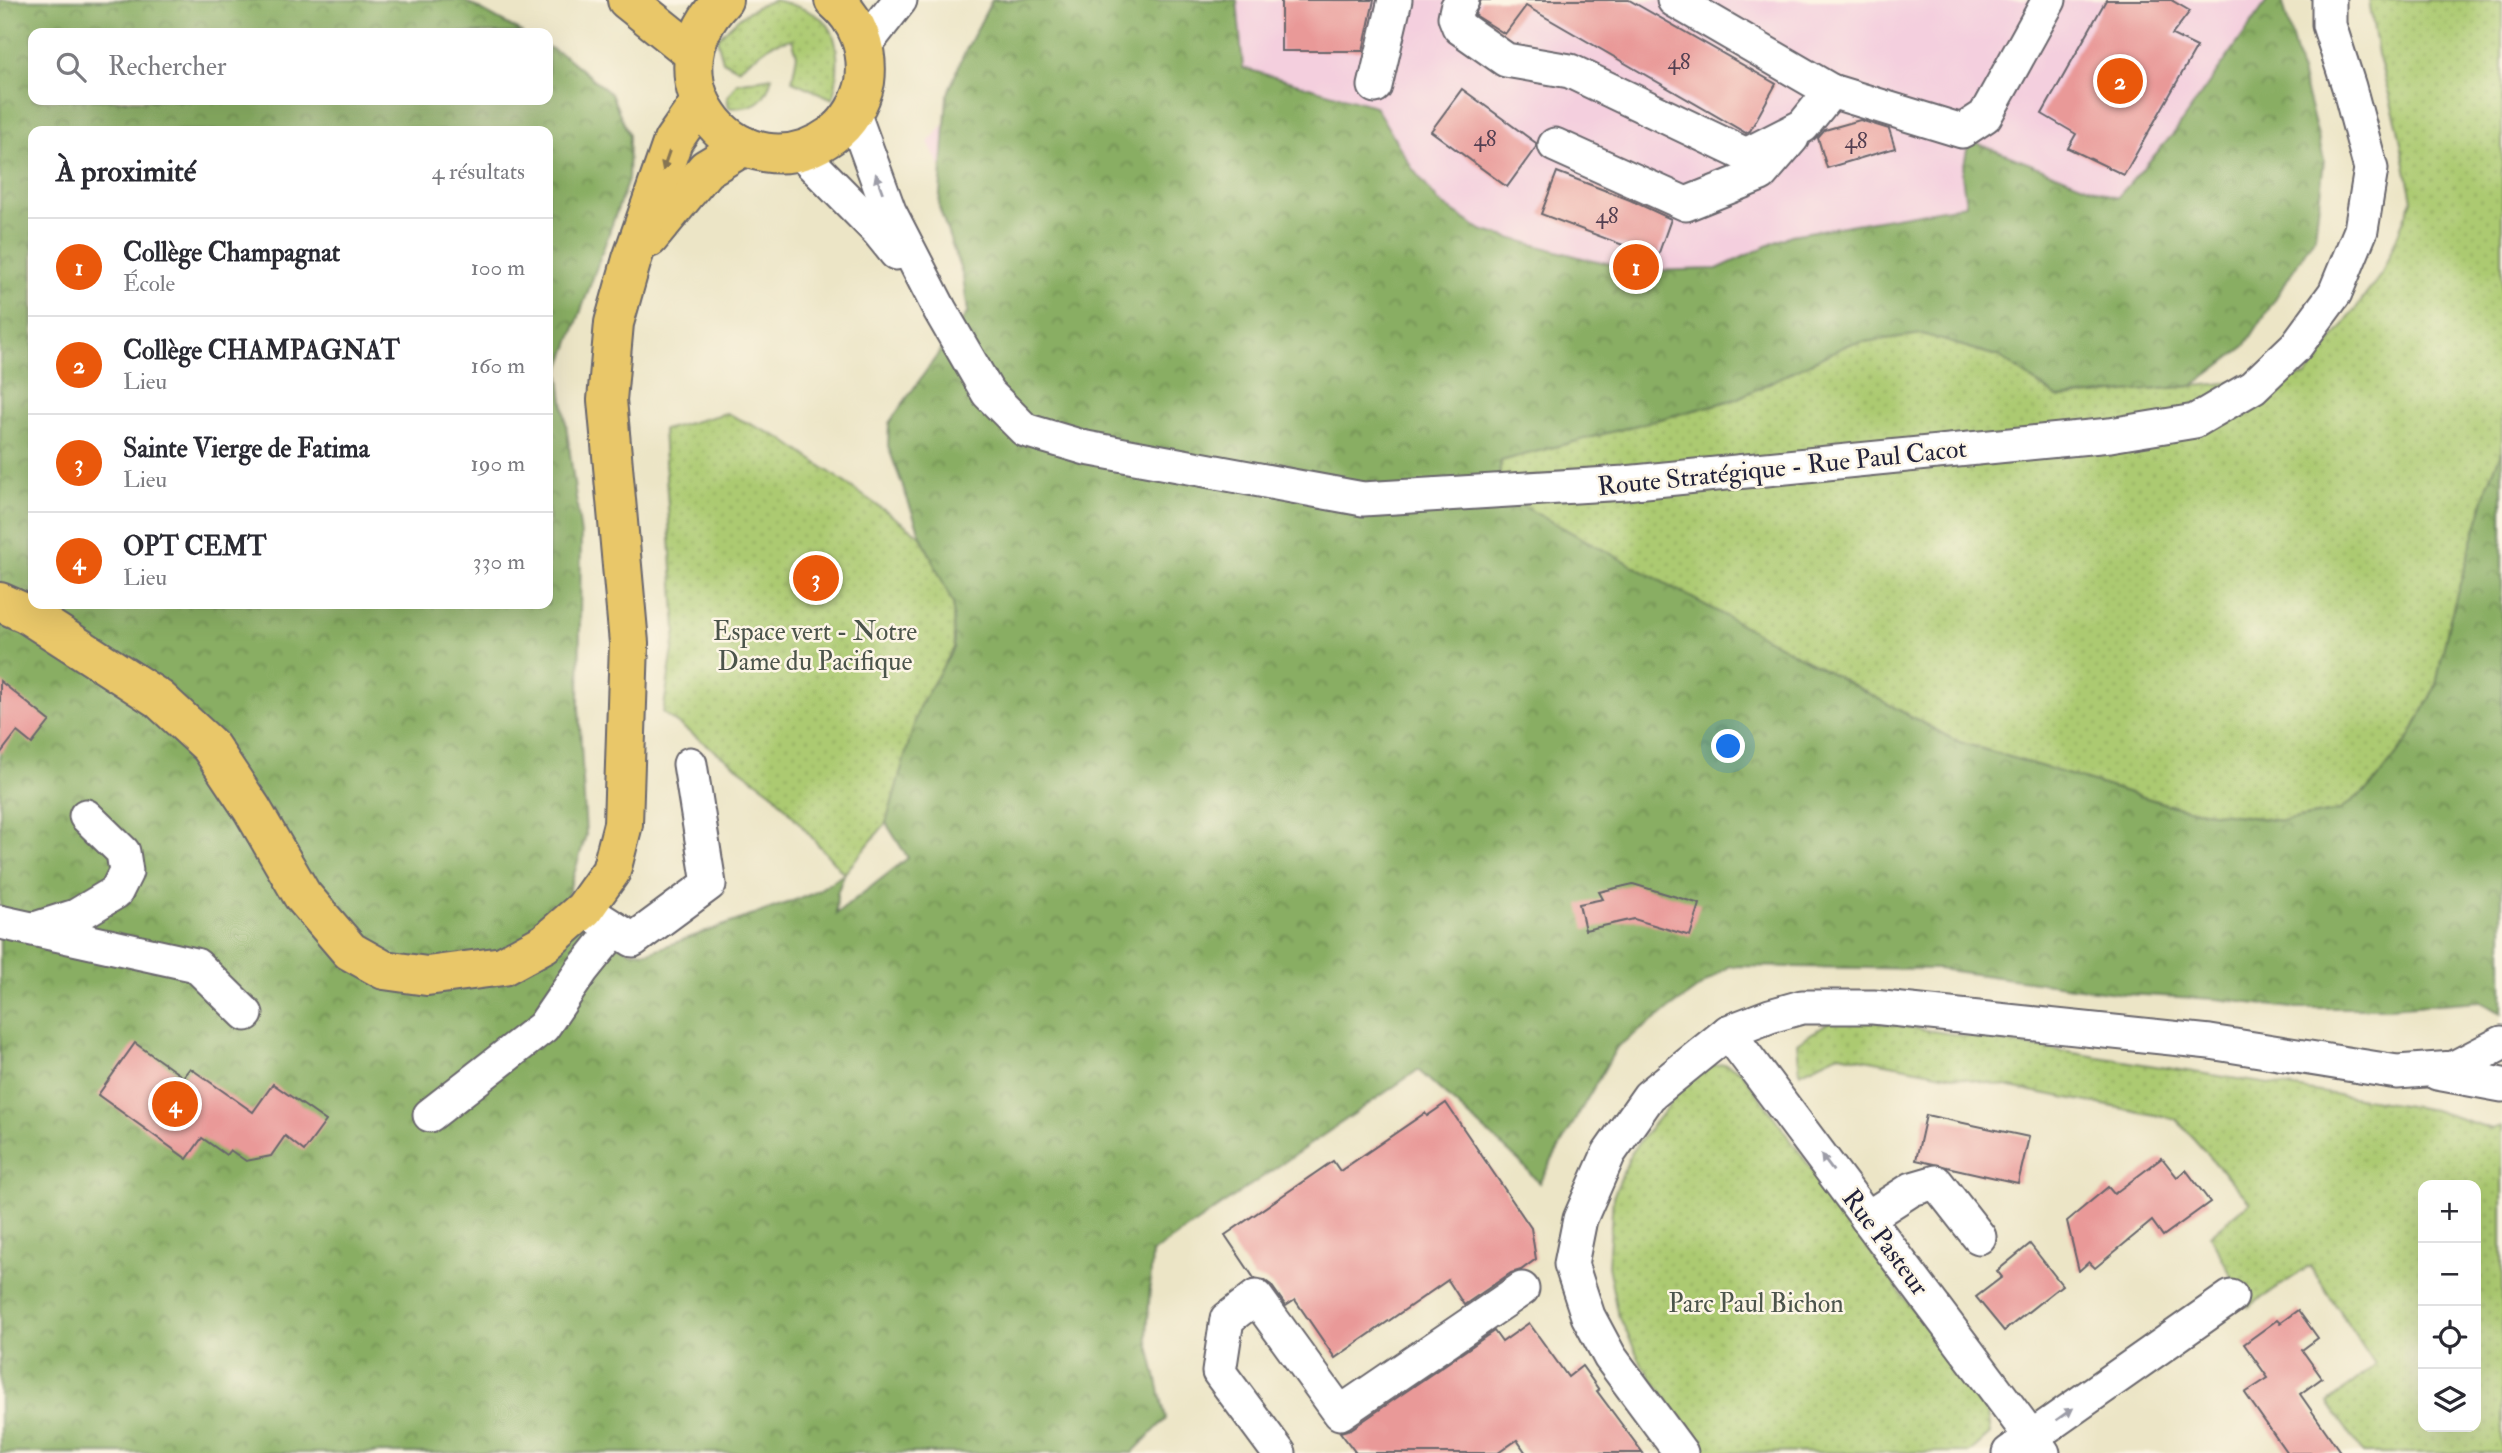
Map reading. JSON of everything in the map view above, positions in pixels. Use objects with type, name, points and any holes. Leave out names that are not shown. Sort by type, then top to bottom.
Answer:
[{"type":"main road","points":[[627,0],[693,53]]},
{"type":"main road","points":[[723,0],[704,23],[693,53],[692,78],[700,102],[710,120],[726,135],[744,146],[771,153],[799,151],[821,144],[839,130],[853,112],[863,92],[867,69],[864,46],[856,26],[844,8],[834,0]]},
{"type":"main road","points":[[0,602],[27,614],[159,699],[210,746],[252,809],[302,895],[350,951],[384,970],[427,976],[503,966],[545,943],[599,919],[623,824],[629,643],[607,400],[614,323],[632,259],[673,141],[700,102]]},
{"type":"main road","points":[[632,259],[706,169],[744,146]]},
{"type":"street","points":[[864,46],[900,0]]},
{"type":"street","points":[[1375,86],[1395,0]]},
{"type":"street","points":[[1462,0],[1455,17],[1459,27],[1506,60],[1570,71],[1746,155],[1803,126]]},
{"type":"street","points":[[1674,0],[1831,91],[1962,131],[1985,116],[2049,0]]},
{"type":"street","name":"Route Stratégique - Rue Paul Cacot","points":[[853,112],[889,211],[940,310],[988,393],[1025,430],[1098,451],[1363,499],[1625,484],[2110,435],[2195,421],[2253,387],[2296,346],[2336,293],[2361,230],[2371,169],[2329,24],[2329,0]]},
{"type":"street","points":[[1555,145],[1686,204],[1762,174],[1831,91]]},
{"type":"street","name":"Route Stratégique - Rue Paul Cacot","points":[[799,151],[879,232],[940,310]]},
{"type":"street","points":[[430,1115],[543,1027],[582,970],[599,919],[633,940],[709,884],[690,764]]},
{"type":"street","points":[[33,930],[76,916],[116,892],[126,872],[123,852],[86,816]]},
{"type":"street","points":[[0,922],[196,965],[246,1014]]},
{"type":"street","points":[[1681,1453],[1610,1357],[1588,1316],[1570,1264],[1580,1219],[1609,1153],[1649,1096],[1728,1032],[1802,1007],[1873,1007],[2210,1042],[2397,1072],[2454,1068],[2502,1044]]},
{"type":"street","name":"Rue Pasteur","points":[[1728,1032],[1867,1218],[2028,1448]]},
{"type":"street","points":[[2421,1070],[2502,1085]]},
{"type":"street","points":[[1867,1218],[1912,1189],[1936,1182],[1979,1237]]},
{"type":"street","points":[[1279,1453],[1219,1372],[1227,1319],[1256,1297],[1340,1413],[1522,1289]]},
{"type":"street","points":[[2028,1448],[2231,1297]]},
{"type":"shaded area","points":[[1061,0],[2282,0],[2324,160],[2315,236],[2245,346],[2192,386],[972,231],[928,142]]},
{"type":"green space","points":[[0,0],[463,0],[514,28],[28,28],[28,105],[553,105],[553,50],[565,56],[611,94],[629,135],[628,180],[559,372],[581,535],[579,708],[586,835],[567,897],[590,931],[631,951],[649,952],[812,894],[844,874],[837,894],[836,914],[908,858],[886,823],[919,707],[954,648],[953,604],[921,536],[888,446],[889,423],[968,312],[963,277],[939,207],[947,96],[962,58],[992,0],[1237,0],[1243,68],[1375,106],[1412,168],[1439,202],[1481,230],[1586,259],[1648,271],[1717,269],[1791,235],[1966,205],[1962,174],[1969,140],[2117,198],[2174,133],[2268,0],[2282,0],[2324,160],[2315,236],[2245,346],[2192,386],[2058,398],[2000,357],[1922,334],[1849,344],[1736,399],[1501,461],[1497,492],[1956,741],[2180,808],[2282,821],[2339,811],[2374,784],[2410,737],[2436,685],[2449,622],[2488,485],[2502,450],[2502,1013],[2479,1001],[2389,1008],[2292,1008],[2216,999],[2124,994],[1938,969],[1729,966],[1617,1047],[1539,1183],[1519,1161],[1418,1070],[1152,1253],[1147,1337],[1166,1419],[1132,1453],[0,1453]]},
{"type":"green space","points":[[775,0],[811,12],[829,26],[837,57],[833,99],[792,81],[797,55],[792,39],[772,44],[738,69],[723,61],[717,39],[743,15]]},
{"type":"green space","points":[[2369,0],[2502,0],[2502,450],[2488,485],[2436,685],[2410,737],[2374,784],[2339,811],[2282,821],[2180,808],[1956,741],[1497,493],[1501,461],[1736,399],[1849,344],[1922,334],[2000,357],[2058,398],[2306,376],[2382,273],[2412,200],[2398,128],[2378,54]]},
{"type":"green space","points":[[772,77],[766,93],[758,102],[746,107],[729,108],[727,97],[737,83]]},
{"type":"green space","name":"Espace vert - Notre Dame du Pacifique","points":[[726,413],[781,438],[921,536],[953,603],[956,676],[886,823],[844,874],[772,792],[663,713],[676,630],[663,430]]},
{"type":"green space","points":[[1838,1016],[2434,1110],[2492,1129],[2502,1126],[2502,1453],[2363,1453],[2328,1403],[2375,1365],[2310,1266],[2248,1307],[2210,1235],[2250,1202],[2176,1119],[1839,1054],[1800,1073],[1797,1043]]},
{"type":"green space","name":"Parc Paul Bichon","points":[[1725,1064],[1741,1071],[1987,1413],[1990,1434],[1970,1452],[1707,1453],[1642,1365],[1617,1312],[1608,1266],[1613,1197],[1632,1151],[1684,1086],[1707,1066]]},
{"type":"building","points":[[1281,0],[1374,0],[1363,51],[1281,51]]},
{"type":"building","points":[[1481,0],[1629,0],[1776,84],[1750,131],[1746,133],[1526,6],[1505,34],[1475,15]]},
{"type":"building","points":[[2106,0],[2171,0],[2190,11],[2172,35],[2197,47],[2124,175],[2068,148],[2076,134],[2042,114]]},
{"type":"building","points":[[1462,89],[1536,143],[1536,147],[1507,187],[1431,131]]},
{"type":"building","points":[[1860,120],[1889,129],[1895,148],[1827,168],[1818,138],[1825,130]]},
{"type":"building","points":[[1557,172],[1671,219],[1657,258],[1541,214]]},
{"type":"building","points":[[0,681],[50,721],[32,744],[17,732],[0,754]]},
{"type":"building","points":[[1633,884],[1700,904],[1690,936],[1634,919],[1585,930],[1579,904],[1603,899],[1599,892]]},
{"type":"building","points":[[135,1043],[183,1077],[190,1068],[253,1112],[273,1084],[326,1121],[304,1151],[285,1136],[271,1156],[246,1161],[230,1150],[226,1155],[202,1138],[187,1159],[98,1095]]},
{"type":"building","points":[[1446,1103],[1531,1228],[1536,1259],[1464,1305],[1448,1280],[1335,1358],[1295,1300],[1286,1306],[1271,1285],[1254,1278],[1225,1235],[1333,1161],[1340,1171],[1425,1113],[1427,1116]]},
{"type":"building","points":[[1926,1115],[2029,1137],[2018,1183],[1916,1160]]},
{"type":"building","points":[[2162,1158],[2177,1177],[2186,1170],[2210,1202],[2163,1236],[2152,1221],[2095,1268],[2089,1262],[2079,1271],[2067,1221],[2108,1187],[2114,1194]]},
{"type":"building","points":[[2030,1244],[2062,1285],[2004,1331],[1976,1297],[2002,1277],[1997,1271]]},
{"type":"building","points":[[2298,1310],[2318,1338],[2302,1350],[2322,1378],[2300,1394],[2341,1453],[2287,1453],[2245,1393],[2268,1378],[2244,1344],[2277,1320],[2280,1323]]},
{"type":"building","points":[[1529,1323],[1568,1377],[1582,1366],[1643,1453],[1526,1453],[1517,1440],[1498,1453],[1356,1453],[1340,1432],[1351,1429],[1494,1331],[1502,1342]]},
{"type":"place","name":"Collège CHAMPAGNAT","points":[[2120,81]]},
{"type":"place","name":"Collège Champagnat","points":[[1636,267]]},
{"type":"place","name":"Sainte Vierge de Fatima","points":[[816,578]]},
{"type":"place","name":"OPT CEMT","points":[[175,1104]]}]
